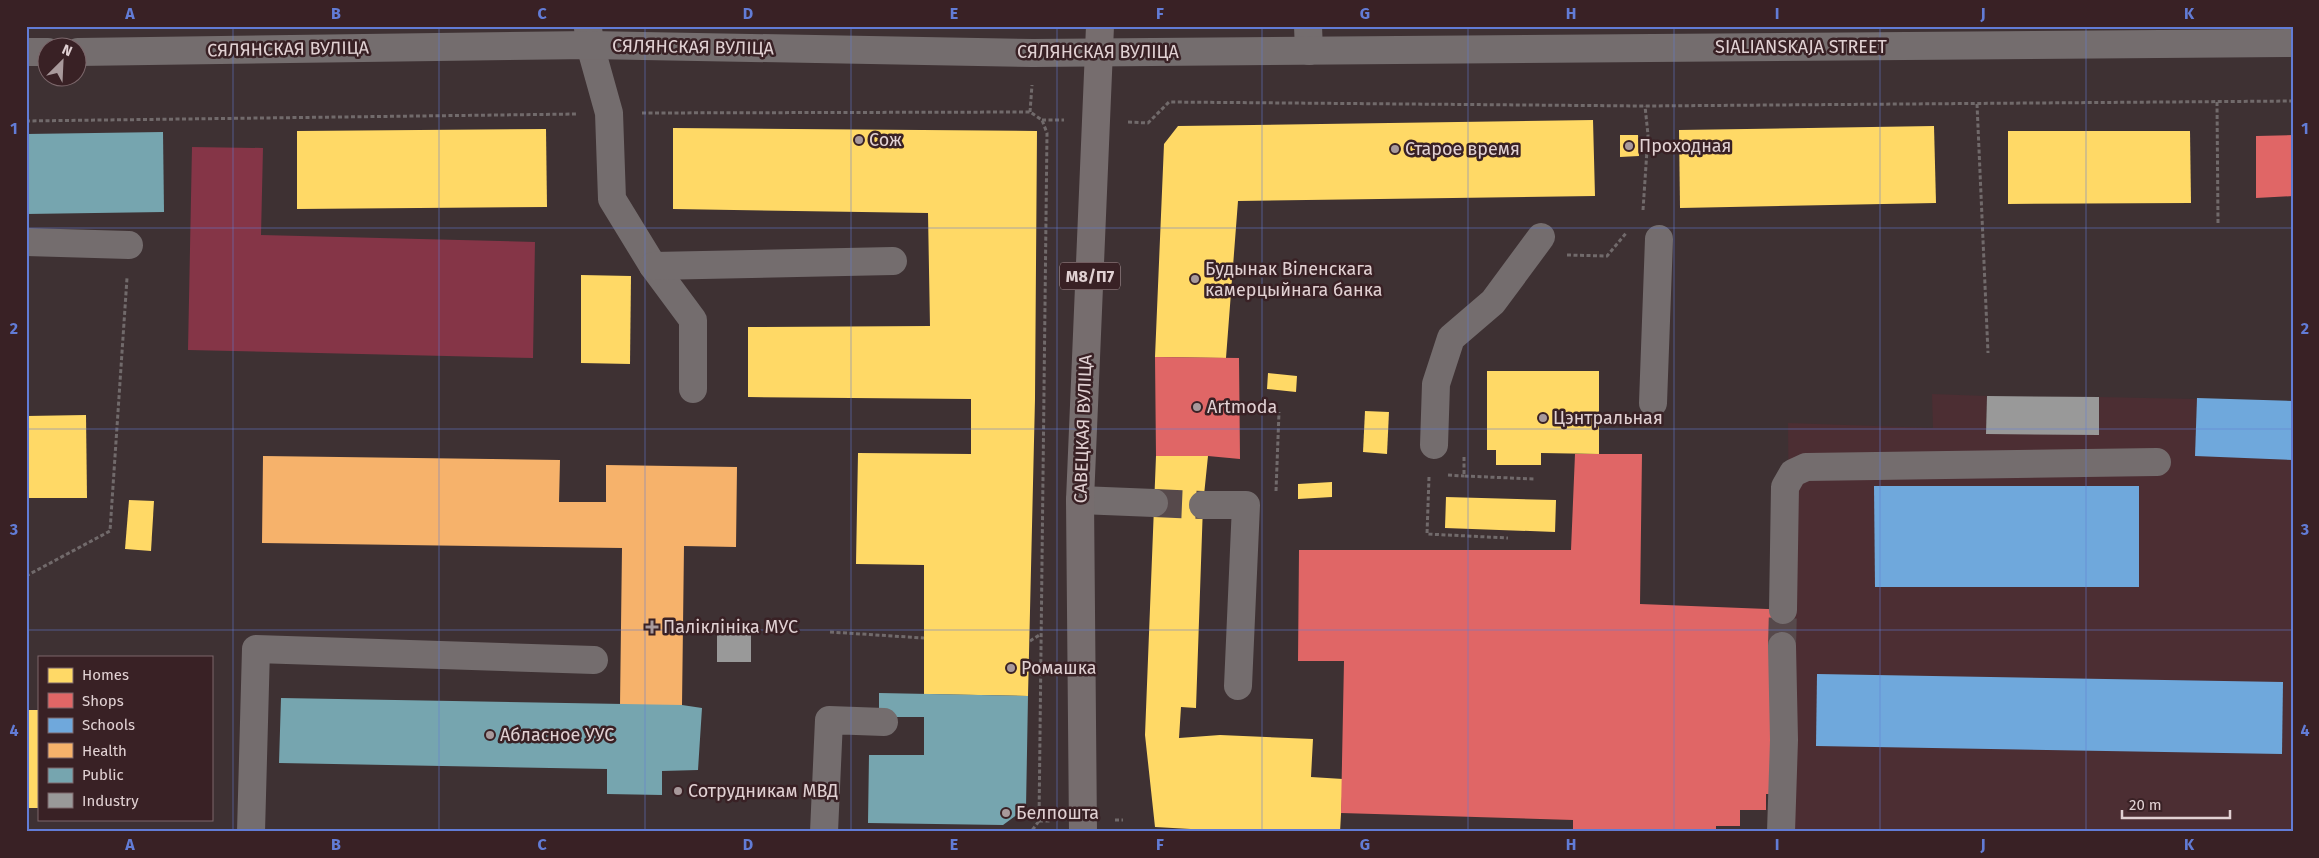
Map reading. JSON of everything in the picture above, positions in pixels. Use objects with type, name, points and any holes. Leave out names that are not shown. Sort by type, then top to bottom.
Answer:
[{"type":"main road","name":"САВЕЦКАЯ ВУЛІЦА","points":[[1083,832],[1080,500],[1099,39]]},
{"type":"street","name":"SIALIANSKAJA STREET","points":[[1308,39],[2135,35],[2293,43]]},
{"type":"street","name":"СЯЛЯНСКАЯ ВУЛІЦА","points":[[88,52],[589,36],[1023,53],[1099,39],[1308,39]]},
{"type":"street","points":[[589,36],[609,113],[612,199],[653,266],[693,320],[692,389]]},
{"type":"street","points":[[1651,228],[1653,403]]},
{"type":"street","points":[[26,242],[128,245]]},
{"type":"street","points":[[1434,445],[1436,384],[1451,338],[1493,302],[1551,246]]},
{"type":"street","points":[[653,266],[893,262]]},
{"type":"street","points":[[1783,610],[1784,487],[1793,473],[1806,467],[2157,462]]},
{"type":"street","points":[[1080,500],[1154,503]]},
{"type":"street","points":[[1203,505],[1246,505],[1238,686]]},
{"type":"street","points":[[1781,832],[1784,740],[1782,646]]},
{"type":"street","points":[[251,832],[256,649],[594,660]]},
{"type":"street","points":[[824,832],[828,720],[884,722]]},
{"type":"path","points":[[1148,123],[1169,102],[1645,106],[2293,101]]},
{"type":"path","points":[[2217,102],[2218,222]]},
{"type":"path","points":[[1977,104],[1988,353]]},
{"type":"path","points":[[1645,106],[1648,136],[1651,228]]},
{"type":"path","points":[[26,121],[609,113],[1030,112],[1042,120],[1047,133],[1042,634],[1039,821],[1031,832]]},
{"type":"path","points":[[1551,246],[1607,256],[1628,232]]},
{"type":"path","points":[[26,576],[110,531],[128,245]]},
{"type":"path","points":[[1246,505],[1276,507],[1279,412]]},
{"type":"path","points":[[1464,456],[1464,476]]},
{"type":"path","points":[[1438,475],[1429,475],[1427,534],[1508,538]]},
{"type":"path","points":[[1447,476],[1534,478]]},
{"type":"path","points":[[830,632],[924,638]]},
{"type":"path","points":[[1030,641],[1042,634]]},
{"type":"shaded area","points":[[192,147],[263,148],[261,235],[535,242],[533,358],[188,350]]},
{"type":"shaded area","points":[[1932,394],[1987,396],[1986,433],[2099,434],[2099,397],[2293,401],[2293,832],[1792,832],[1788,423],[1933,428]]},
{"type":"building: Homes","name":"Будынак Віленскага камерцыйнага банка","points":[[1593,120],[1595,196],[1238,201],[1226,358],[1155,357],[1164,144],[1178,126]]},
{"type":"building: Homes","points":[[1934,126],[1936,203],[1680,208],[1679,130]]},
{"type":"building: Homes","points":[[673,128],[1037,131],[1035,399],[1028,696],[924,694],[924,565],[856,564],[858,453],[971,454],[971,399],[748,397],[748,327],[930,326],[928,213],[673,209]]},
{"type":"building: Homes","points":[[546,129],[547,207],[297,209],[297,131]]},
{"type":"building: Homes","points":[[2008,131],[2190,131],[2191,203],[2008,204]]},
{"type":"building: Homes","name":"Проходная","points":[[1620,135],[1638,135],[1639,156],[1620,157]]},
{"type":"building: Homes","points":[[581,275],[631,276],[630,364],[581,363]]},
{"type":"building: Homes","name":"Цэнтральная","points":[[1487,371],[1599,371],[1599,454],[1541,453],[1541,465],[1496,465],[1496,450],[1487,450]]},
{"type":"building: Homes","points":[[1268,373],[1297,376],[1296,392],[1267,389]]},
{"type":"building: Homes","points":[[1365,411],[1389,412],[1387,454],[1363,452]]},
{"type":"building: Homes","points":[[86,415],[87,498],[26,498],[26,416]]},
{"type":"building: Homes","points":[[1156,456],[1208,456],[1203,505],[1196,708],[1181,707],[1179,738],[1220,735],[1313,739],[1311,777],[1343,779],[1340,832],[1244,832],[1155,827],[1145,735]]},
{"type":"building: Homes","points":[[1332,482],[1332,497],[1298,499],[1298,484]]},
{"type":"building: Homes","points":[[1446,497],[1556,500],[1555,532],[1445,528]]},
{"type":"building: Homes","points":[[129,500],[154,501],[151,551],[125,549]]},
{"type":"building: Homes","points":[[26,710],[38,710],[38,808],[26,808]]},
{"type":"building: Shops","points":[[2293,135],[2293,196],[2256,198],[2256,136]]},
{"type":"building: Shops","name":"Artmoda","points":[[1155,357],[1239,358],[1240,459],[1208,456],[1156,456]]},
{"type":"building: Shops","points":[[1575,454],[1642,454],[1640,604],[1790,610],[1790,646],[1775,794],[1766,794],[1766,810],[1740,810],[1740,826],[1716,826],[1716,832],[1573,832],[1573,820],[1341,813],[1344,661],[1298,661],[1299,550],[1571,550]]},
{"type":"building: Schools","points":[[2197,398],[2293,401],[2293,460],[2195,456]]},
{"type":"building: Schools","points":[[1874,486],[2139,486],[2139,587],[1875,587]]},
{"type":"building: Schools","points":[[1817,674],[2283,682],[2282,754],[1816,746]]},
{"type":"building: Health","name":"Паліклініка МУС","points":[[263,456],[560,460],[559,502],[606,502],[606,465],[737,467],[736,547],[684,546],[682,705],[620,705],[622,548],[262,543]]},
{"type":"building: Public","points":[[163,132],[164,212],[26,214],[26,134]]},
{"type":"building: Public","points":[[879,693],[1028,696],[1026,808],[1003,825],[868,823],[869,755],[924,755],[924,717],[879,717]]},
{"type":"building: Public","name":"Абласное УУС","points":[[281,698],[682,705],[702,708],[698,770],[662,771],[662,795],[607,794],[607,769],[279,763]]},
{"type":"building: Industry","points":[[1987,396],[2099,397],[2099,435],[1986,434]]},
{"type":"building: Industry","points":[[717,622],[751,622],[751,662],[717,662]]},
{"type":"tunnel","points":[[1154,503],[1203,505]]},
{"type":"tunnel","points":[[1782,646],[1783,610]]},
{"type":"place","name":"Сож","points":[[859,140]]},
{"type":"place","name":"Проходная","points":[[1629,146]]},
{"type":"place","name":"Старое время","points":[[1395,149]]},
{"type":"place","name":"Будынак Віленскага камерцыйнага банка","points":[[1195,279]]},
{"type":"place","name":"Artmoda","points":[[1197,407]]},
{"type":"place","name":"Цэнтральная","points":[[1543,418]]},
{"type":"place","name":"Паліклініка МУС","points":[[652,627]]},
{"type":"place","name":"Ромашка","points":[[1011,668]]},
{"type":"place","name":"Абласное УУС","points":[[490,735]]},
{"type":"place","name":"Сотрудникам МВД","points":[[678,791]]},
{"type":"place","name":"Белпошта","points":[[1006,813]]}]
